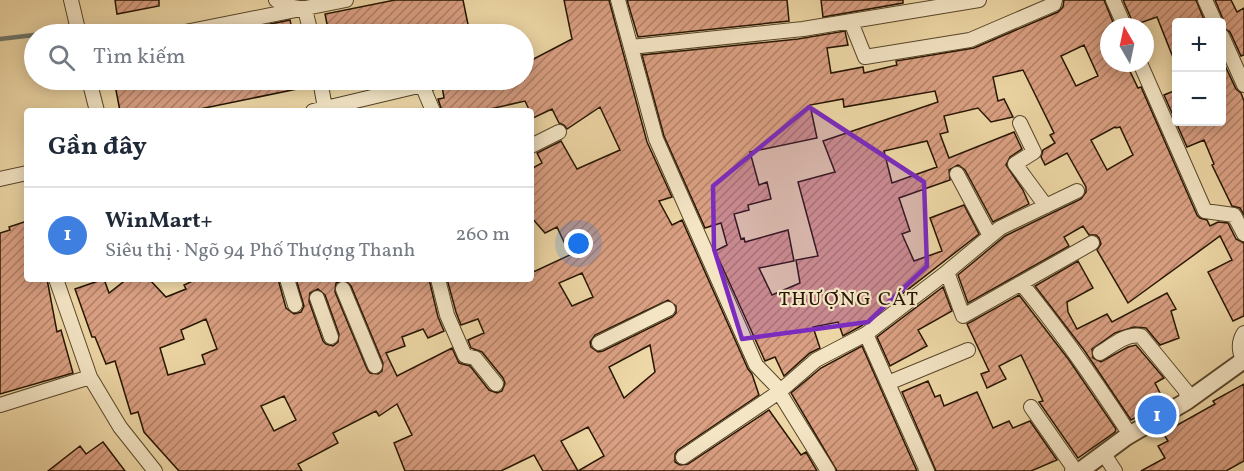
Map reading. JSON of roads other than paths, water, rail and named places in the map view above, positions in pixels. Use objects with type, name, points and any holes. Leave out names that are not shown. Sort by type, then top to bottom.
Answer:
[{"type":"street","points":[[71,0],[77,24]]},
{"type":"street","points":[[276,0],[287,6],[305,9]]},
{"type":"street","points":[[227,24],[346,0]]},
{"type":"street","points":[[618,0],[656,139],[756,365],[780,391],[828,471]]},
{"type":"street","points":[[631,46],[803,29],[979,0]]},
{"type":"street","points":[[851,22],[865,57],[970,40],[1054,4],[1055,0]]},
{"type":"street","points":[[1113,0],[1121,18]]},
{"type":"street","points":[[1205,0],[1213,18]]},
{"type":"street","points":[[305,9],[308,24]]},
{"type":"street","points":[[1226,47],[1244,85]]},
{"type":"street","points":[[1144,72],[1205,211],[1234,215],[1244,234]]},
{"type":"street","points":[[91,90],[95,108]]},
{"type":"street","points":[[319,108],[320,90]]},
{"type":"street","points":[[327,108],[402,90]]},
{"type":"street","points":[[428,90],[432,108]]},
{"type":"street","points":[[1020,123],[1034,152],[1015,164],[1046,206]]},
{"type":"street","points":[[534,144],[559,132]]},
{"type":"street","points":[[0,179],[24,174]]},
{"type":"street","points":[[957,174],[990,236]]},
{"type":"street","points":[[683,457],[780,391],[816,360],[866,334],[1000,228],[1077,191]]},
{"type":"street","points":[[946,272],[963,316],[1092,243]]},
{"type":"street","points":[[57,282],[90,377],[120,427],[155,471]]},
{"type":"street","points":[[288,282],[295,304]]},
{"type":"street","points":[[439,282],[447,315],[465,356],[475,358],[496,384]]},
{"type":"street","points":[[1021,283],[1089,371],[1127,430],[1126,437]]},
{"type":"street","points":[[343,289],[375,366]]},
{"type":"street","points":[[317,297],[332,337]]},
{"type":"street","points":[[599,343],[668,309]]},
{"type":"street","points":[[866,334],[927,471]]},
{"type":"street","points":[[1100,353],[1132,335],[1141,336],[1185,391],[1186,401]]},
{"type":"street","points":[[1080,471],[1126,437],[1186,401],[1244,360],[1240,354],[1242,336]]},
{"type":"street","points":[[888,383],[968,350]]},
{"type":"street","points":[[0,405],[90,377]]},
{"type":"street","points":[[1031,407],[1073,467],[1072,471]]},
{"type":"street","points":[[1104,454],[1115,471]]},
{"type":"waterway","points":[[0,39],[24,36]]},
{"type":"place","name":"WinMart+","points":[[1157,415]]},
{"type":"district","name":"THƯỢNG CÁT","points":[[849,298]]}]
